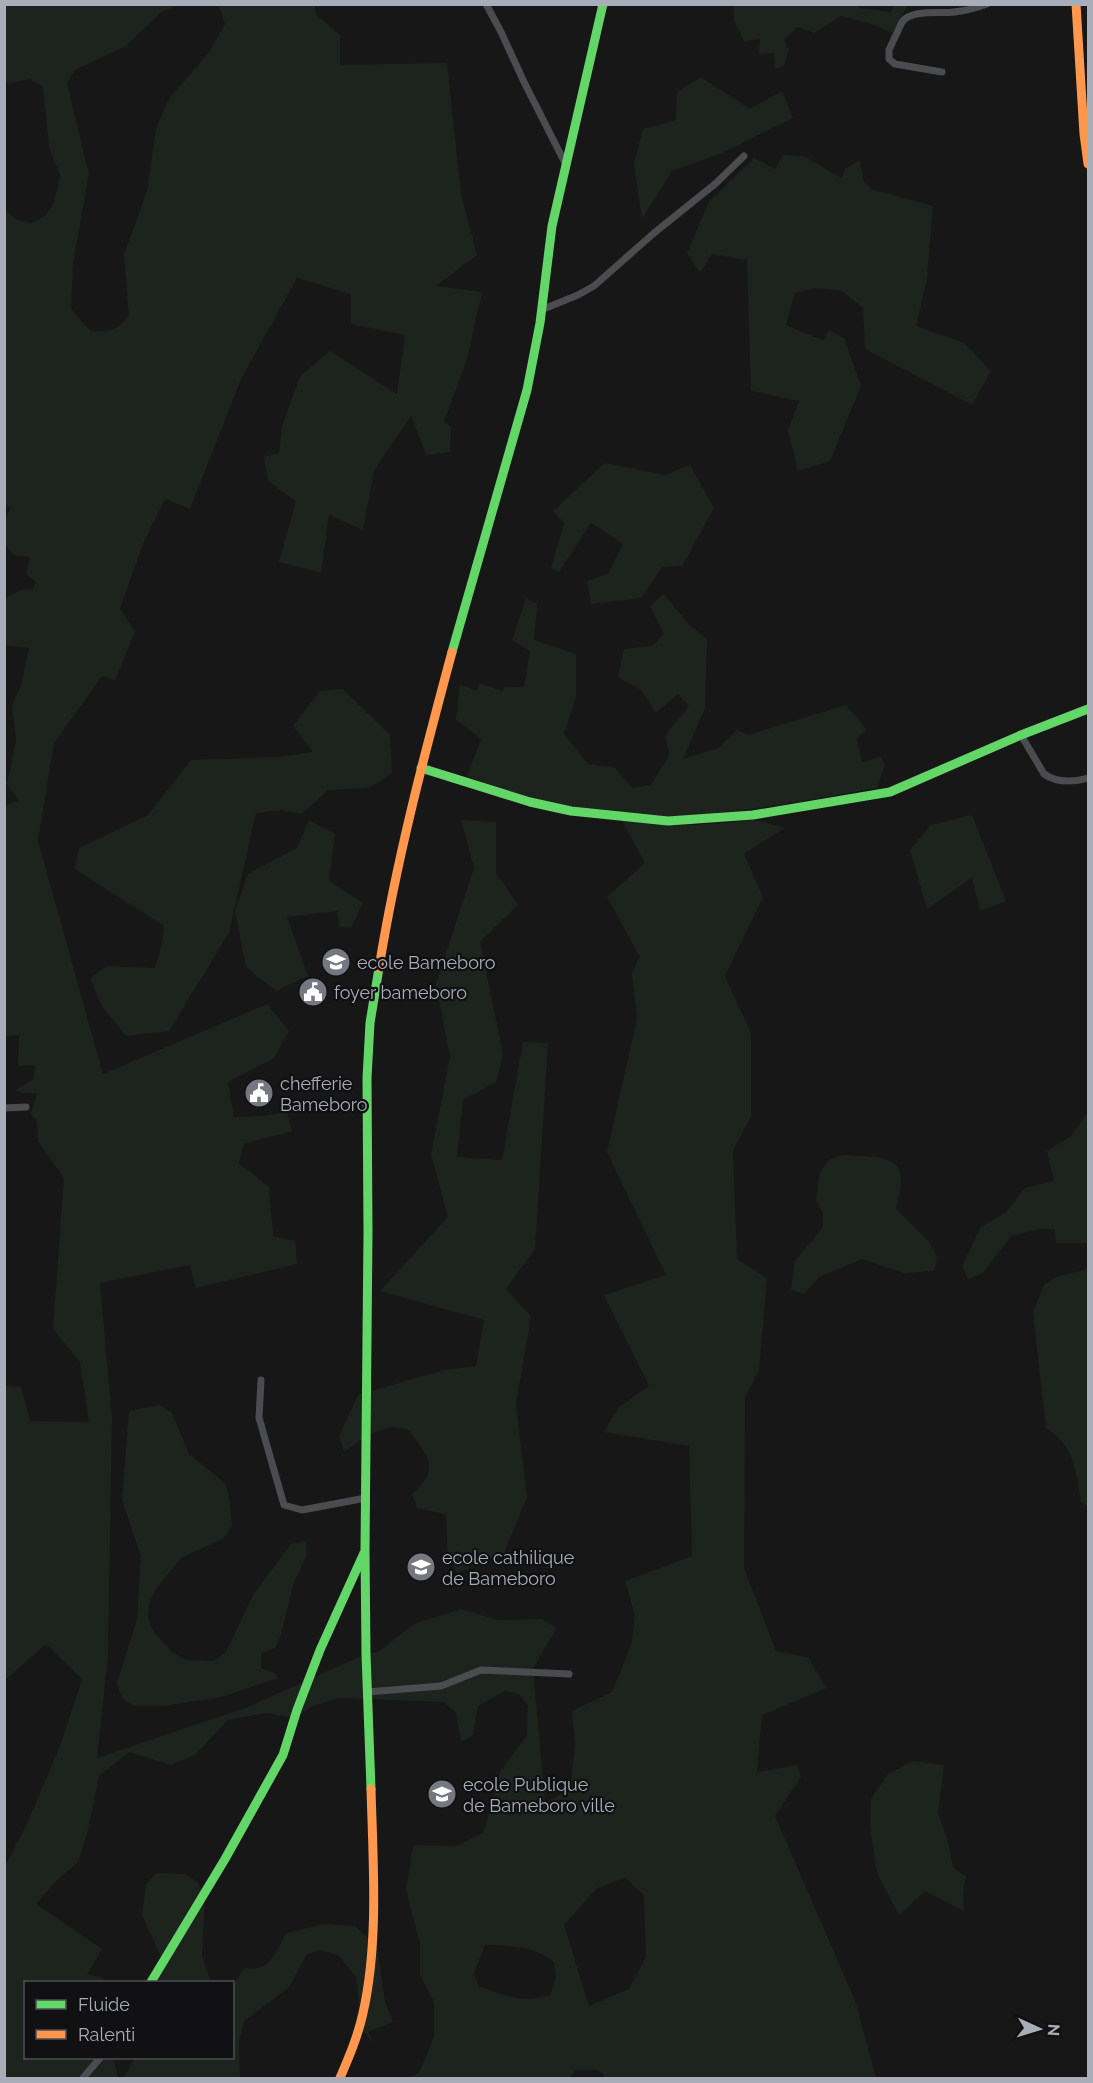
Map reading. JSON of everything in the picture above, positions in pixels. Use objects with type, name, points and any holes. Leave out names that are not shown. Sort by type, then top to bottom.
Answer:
[{"type":"street","points":[[486,4],[566,163]]},
{"type":"street","points":[[340,2079],[358,2032],[371,1963],[373,1848],[367,1692],[365,1550],[368,1041],[385,930],[422,768],[475,568],[521,414],[542,310],[552,226],[603,4]]},
{"type":"street","points":[[942,72],[895,64],[889,59],[889,50],[905,18],[914,15],[954,12],[987,4]]},
{"type":"street","points":[[1076,4],[1084,134],[1089,164]]},
{"type":"street","points":[[542,310],[578,295],[594,285],[715,184],[744,156]]},
{"type":"street","points":[[422,768],[530,801],[572,811],[668,821],[698,820],[753,815],[881,794],[904,787],[1021,735],[1089,709]]},
{"type":"street","points":[[1021,735],[1044,774],[1049,778],[1068,782],[1089,778]]},
{"type":"street","points":[[4,1108],[26,1107]]},
{"type":"street","points":[[261,1380],[259,1418],[284,1505],[302,1510],[366,1498]]},
{"type":"street","points":[[152,1981],[225,1859],[283,1755],[320,1650],[365,1550]]},
{"type":"street","points":[[367,1692],[441,1686],[481,1670],[570,1674]]},
{"type":"street","points":[[83,2079],[99,2059]]},
{"type":"shaded area","points":[[858,4],[859,8],[891,12],[894,5],[908,5],[893,33],[869,23],[842,16],[814,33],[798,27],[784,40],[789,50],[784,66],[775,69],[774,53],[759,54],[760,39],[744,41],[734,21],[733,5]]},
{"type":"shaded area","points":[[4,5],[178,5],[160,13],[126,46],[75,70],[67,83],[89,174],[73,263],[71,309],[90,331],[108,331],[116,328],[129,316],[124,255],[147,191],[156,128],[169,99],[210,51],[225,24],[220,8],[211,5],[315,5],[315,14],[340,35],[340,65],[447,63],[461,194],[477,255],[436,286],[482,292],[467,359],[444,422],[451,427],[450,452],[426,455],[411,416],[374,470],[363,530],[329,515],[321,573],[279,562],[296,501],[268,481],[264,457],[279,453],[282,427],[300,376],[330,351],[397,394],[405,335],[351,324],[351,294],[297,278],[241,379],[190,509],[165,499],[143,544],[120,609],[135,632],[115,680],[102,676],[54,743],[38,841],[103,1074],[267,1004],[289,1031],[274,1058],[228,1082],[234,1117],[287,1112],[292,1131],[244,1144],[239,1163],[269,1187],[273,1236],[295,1241],[297,1264],[196,1288],[190,1265],[100,1283],[112,1419],[108,1656],[97,1758],[248,1707],[366,1654],[378,1652],[414,1624],[461,1609],[497,1620],[542,1619],[557,1628],[533,1668],[545,1803],[570,1789],[575,1745],[572,1711],[612,1692],[631,1645],[635,1615],[625,1581],[692,1556],[689,1446],[604,1432],[618,1408],[649,1386],[604,1295],[666,1275],[607,1152],[637,1019],[632,973],[640,957],[607,897],[645,863],[621,819],[694,825],[754,820],[785,828],[744,854],[763,897],[725,976],[751,1033],[751,1117],[733,1150],[737,1259],[767,1278],[759,1370],[745,1398],[744,1568],[776,1651],[808,1657],[827,1688],[762,1715],[757,1772],[797,1765],[801,1777],[775,1816],[856,2003],[876,2078],[603,2078],[604,2075],[598,2070],[576,2070],[569,2078],[409,2078],[419,2073],[434,2037],[434,2002],[420,1975],[420,1944],[406,1889],[413,1845],[457,1846],[484,1832],[500,1772],[527,1735],[528,1706],[519,1694],[505,1691],[478,1706],[473,1735],[461,1742],[456,1712],[444,1702],[339,1698],[312,1706],[294,1718],[266,1713],[228,1720],[195,1755],[171,1765],[129,1752],[99,1776],[87,1834],[78,1862],[55,1882],[36,1904],[102,1949],[87,1974],[101,1977],[106,1981],[24,1981],[24,2059],[113,2059],[118,2078],[5,2078],[5,1866],[26,1826],[60,1746],[82,1679],[46,1644],[5,1680],[5,1386],[21,1387],[30,1421],[89,1422],[80,1362],[53,1329],[64,1178],[38,1141],[37,1121],[31,1114],[37,1093],[22,1093],[15,1090],[34,1079],[35,1065],[18,1066],[19,1035],[5,1036],[5,805],[19,801],[7,784],[16,741],[12,705],[21,686],[29,648],[5,645],[5,598],[20,590],[33,589],[36,582],[26,574],[30,557],[14,555],[5,545],[5,519],[11,508],[4,503],[5,210],[17,220],[32,223],[45,216],[54,203],[60,175],[49,147],[43,86],[30,79],[5,84]],"holes":[[[625,1878],[644,1895],[646,1957],[629,1989],[589,2006],[564,1925],[597,1888]],[[485,1945],[512,1946],[539,1953],[554,1962],[556,1978],[550,1995],[522,1999],[505,1996],[479,1986],[474,1973]]]},
{"type":"shaded area","points":[[701,77],[750,109],[782,91],[793,118],[722,153],[672,171],[642,219],[634,164],[643,129],[676,120],[677,92]]},
{"type":"shaded area","points":[[783,155],[804,156],[841,178],[845,169],[860,160],[864,182],[871,189],[933,206],[927,278],[916,326],[964,343],[991,371],[972,405],[865,349],[863,308],[842,291],[815,288],[795,293],[786,325],[824,341],[828,330],[844,338],[861,386],[830,461],[798,471],[788,431],[799,401],[751,391],[747,260],[712,254],[700,273],[687,253],[709,202],[754,158],[775,169]]},
{"type":"shaded area","points":[[605,463],[665,475],[690,465],[714,508],[682,566],[662,567],[641,598],[591,604],[587,581],[608,574],[623,544],[591,523],[559,572],[551,568],[564,523],[553,511]]},
{"type":"shaded area","points":[[664,594],[689,625],[707,639],[705,708],[683,759],[718,748],[737,730],[748,735],[846,705],[866,729],[857,739],[862,762],[881,757],[885,765],[877,788],[748,809],[664,817],[615,814],[563,805],[489,785],[467,776],[481,739],[456,720],[460,684],[477,691],[479,683],[502,691],[505,687],[524,687],[530,651],[512,640],[526,598],[537,604],[534,640],[576,654],[576,697],[564,734],[588,764],[615,768],[632,788],[651,785],[669,756],[666,734],[689,706],[678,694],[656,713],[640,689],[618,677],[624,649],[652,646],[664,634],[650,606]]},
{"type":"shaded area","points":[[343,689],[390,735],[392,773],[369,788],[328,790],[302,814],[282,810],[256,813],[229,933],[169,1031],[126,1036],[102,1006],[90,979],[106,966],[155,968],[164,926],[75,869],[79,848],[148,815],[191,760],[278,757],[313,752],[293,726],[320,691]]},
{"type":"shaded area","points":[[972,815],[1006,901],[980,911],[972,878],[927,909],[910,850],[931,825]]},
{"type":"shaded area","points":[[309,820],[335,834],[329,881],[363,903],[351,928],[339,927],[337,911],[287,917],[308,976],[276,991],[246,967],[235,911],[248,874],[297,848]]},
{"type":"shaded area","points":[[461,820],[496,822],[496,873],[518,905],[480,942],[503,1054],[496,1082],[463,1100],[457,1157],[502,1160],[523,1042],[548,1043],[535,1249],[506,1289],[531,1316],[516,1404],[527,1497],[504,1553],[458,1573],[448,1559],[446,1514],[417,1508],[412,1494],[427,1477],[429,1462],[421,1446],[407,1429],[392,1427],[369,1434],[344,1452],[339,1436],[358,1395],[444,1370],[476,1366],[484,1320],[380,1291],[448,1217],[431,1154],[450,1057],[436,984],[474,868]]},
{"type":"shaded area","points":[[1088,1112],[1088,1243],[1056,1243],[1055,1229],[1040,1229],[1011,1236],[983,1273],[968,1279],[962,1266],[981,1227],[1006,1212],[1025,1188],[1054,1181],[1047,1151],[1071,1136]]},
{"type":"shaded area","points":[[843,1155],[870,1156],[895,1165],[900,1172],[901,1181],[896,1209],[929,1242],[937,1256],[934,1271],[904,1273],[862,1259],[819,1277],[804,1294],[791,1290],[795,1261],[823,1227],[823,1213],[816,1201],[820,1172],[829,1160]]},
{"type":"shaded area","points":[[1088,1269],[1088,1506],[1081,1502],[1075,1470],[1068,1451],[1056,1435],[1046,1428],[1033,1312],[1044,1285],[1056,1277]]},
{"type":"shaded area","points":[[160,1405],[172,1413],[189,1454],[225,1483],[232,1526],[223,1539],[182,1557],[155,1590],[149,1604],[148,1618],[153,1631],[172,1652],[185,1660],[214,1661],[226,1652],[253,1595],[291,1544],[306,1541],[307,1555],[294,1582],[281,1635],[275,1648],[261,1653],[261,1668],[275,1673],[278,1678],[222,1697],[163,1706],[134,1706],[122,1698],[117,1683],[137,1619],[141,1556],[122,1499],[129,1411]]},
{"type":"shaded area","points":[[913,1761],[944,1765],[938,1813],[948,1842],[953,1868],[966,1876],[963,1893],[964,1911],[925,1891],[899,1915],[877,1873],[870,1826],[871,1799],[888,1774]]},
{"type":"shaded area","points":[[156,1873],[185,1874],[197,1882],[205,1895],[202,1956],[211,1981],[159,1981],[161,1957],[142,1915],[146,1885]]},
{"type":"shaded area","points":[[324,1924],[355,1926],[377,1947],[385,2002],[393,2022],[368,2032],[374,2043],[360,2028],[357,1978],[339,1956],[321,1950],[307,1954],[289,1987],[244,2021],[239,2042],[240,2078],[124,2078],[134,2059],[234,2059],[234,1984],[244,1968],[260,1967],[271,1960],[286,1933]]},
{"type":"traffic: fast","points":[[452,652],[527,390],[540,323],[552,226],[603,4]]},
{"type":"traffic: fast","points":[[421,768],[530,802],[571,811],[668,821],[753,815],[890,792],[1021,735],[1088,709]]},
{"type":"traffic: fast","points":[[371,1789],[365,1550],[367,1078],[370,1023],[379,968]]},
{"type":"traffic: fast","points":[[152,1981],[225,1859],[283,1755],[320,1650],[364,1553]]},
{"type":"traffic: slow","points":[[1076,4],[1088,164]]},
{"type":"traffic: slow","points":[[379,968],[402,849],[452,652]]},
{"type":"traffic: slow","points":[[340,2078],[361,2022],[368,1986],[374,1902],[371,1789]]},
{"type":"place","name":"ecole Bameboro","points":[[336,962]]},
{"type":"place","name":"foyer bameboro","points":[[313,992]]},
{"type":"place","name":"chefferie Bameboro","points":[[259,1093]]},
{"type":"place","name":"ecole cathilique de Bameboro","points":[[421,1567]]},
{"type":"place","name":"ecole Publique de Bameboro ville","points":[[442,1794]]}]
